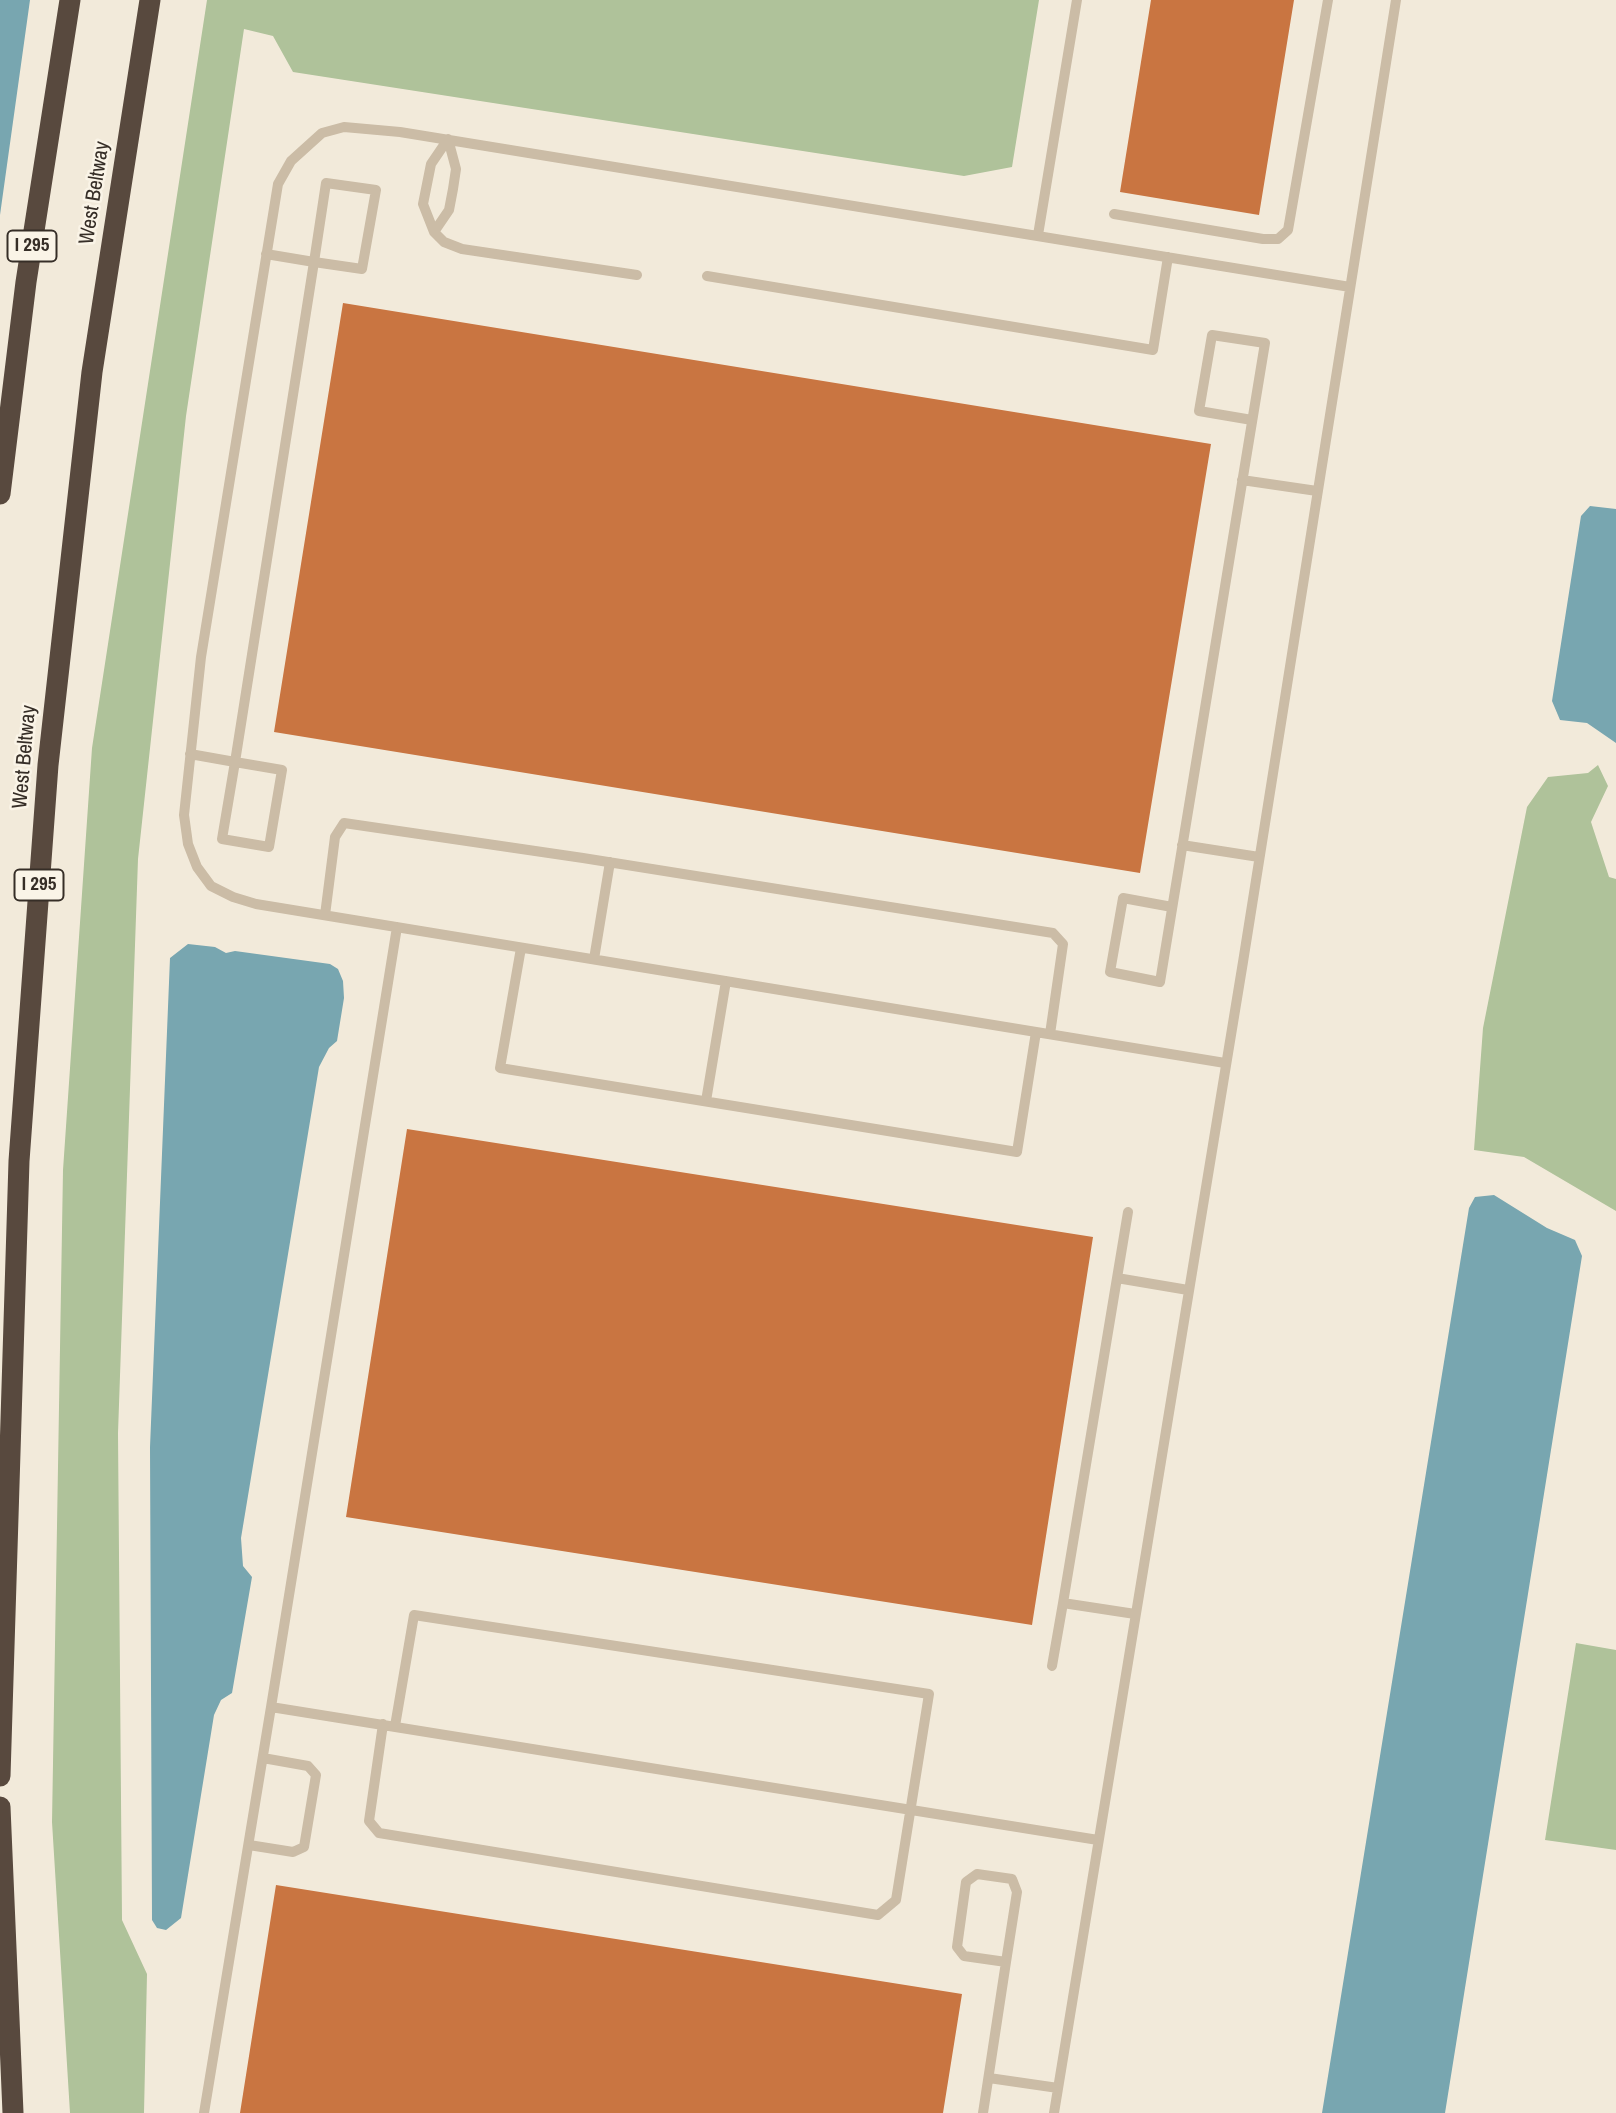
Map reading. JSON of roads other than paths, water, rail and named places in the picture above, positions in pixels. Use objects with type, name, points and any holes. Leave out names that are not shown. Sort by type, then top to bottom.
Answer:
[{"type":"highway","name":"I 295","points":[[0,494],[26,282],[70,0]]},
{"type":"highway","name":"West Beltway","points":[[0,1776],[19,1161],[48,765],[92,372],[150,0]]},
{"type":"highway","points":[[0,1807],[13,2113]]},
{"type":"lane","points":[[1038,235],[1077,0]]},
{"type":"lane","points":[[1114,214],[1263,239],[1278,239],[1288,230],[1328,0]]},
{"type":"lane","points":[[1054,2113],[1396,0]]},
{"type":"lane","points":[[1225,1063],[397,928],[256,904],[233,897],[211,886],[197,867],[188,844],[184,815],[201,657],[278,184],[291,161],[322,133],[344,127],[448,139],[1350,287]]},
{"type":"lane","points":[[434,232],[449,210],[453,189],[456,169],[448,139]]},
{"type":"lane","points":[[448,139],[431,164],[423,204],[434,232],[444,242],[462,249],[637,275]]},
{"type":"lane","points":[[190,754],[235,762],[282,770],[269,847],[222,839],[235,762],[314,262],[326,183],[376,190],[362,269],[314,262],[266,254]]},
{"type":"lane","points":[[707,276],[1153,350],[1168,257]]},
{"type":"lane","points":[[1172,906],[1123,898],[1111,972],[1160,982],[1265,343],[1212,335],[1199,411],[1252,420]]},
{"type":"lane","points":[[1242,480],[1317,491]]},
{"type":"lane","points":[[325,915],[335,837],[344,823],[610,862],[1053,933],[1063,944],[1049,1034]]},
{"type":"lane","points":[[1182,845],[1259,857]]},
{"type":"lane","points":[[594,960],[610,862]]},
{"type":"lane","points":[[204,2113],[397,928]]},
{"type":"lane","points":[[521,948],[500,1068],[1017,1152],[1036,1032]]},
{"type":"lane","points":[[706,1101],[726,981]]},
{"type":"lane","points":[[1052,1665],[1128,1212]]},
{"type":"lane","points":[[1117,1278],[1188,1290]]},
{"type":"lane","points":[[1063,1602],[1135,1614]]},
{"type":"lane","points":[[383,1724],[369,1821],[379,1833],[878,1915],[896,1900],[929,1694],[414,1615],[395,1726]]},
{"type":"lane","points":[[271,1707],[1098,1840]]},
{"type":"lane","points":[[248,1845],[293,1852],[304,1847],[316,1775],[307,1766],[263,1758]]},
{"type":"lane","points":[[983,2113],[1017,1892],[1012,1880],[976,1874],[966,1882],[957,1947],[964,1956],[1006,1962]]},
{"type":"lane","points":[[989,2078],[1058,2088]]},
{"type":"water","points":[[0,0],[30,0],[0,215]]},
{"type":"water","points":[[1590,506],[1616,509],[1616,743],[1587,723],[1560,720],[1552,701],[1581,516]]},
{"type":"water","points":[[188,944],[215,947],[226,953],[235,951],[330,964],[338,969],[343,981],[344,998],[337,1041],[329,1048],[319,1067],[241,1538],[243,1566],[252,1577],[232,1693],[221,1700],[214,1715],[181,1918],[166,1930],[157,1928],[152,1920],[150,1447],[170,958]]},
{"type":"water","points":[[1494,1195],[1547,1228],[1575,1240],[1582,1256],[1445,2113],[1322,2113],[1469,1208],[1475,1197]]}]
